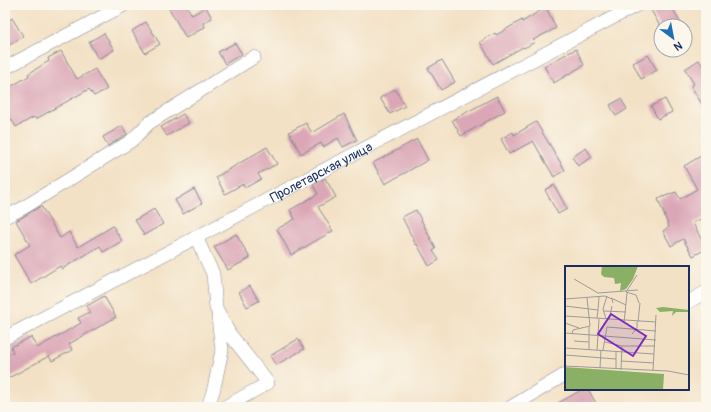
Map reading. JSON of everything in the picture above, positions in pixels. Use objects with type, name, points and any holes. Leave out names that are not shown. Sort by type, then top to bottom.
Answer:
[{"type":"street","points":[[5,68],[124,5]]},
{"type":"street","name":"Пролетарская улица","points":[[5,338],[637,5]]},
{"type":"street","points":[[5,218],[131,141],[149,124],[254,57]]},
{"type":"street","points":[[196,237],[213,274],[222,350],[214,388],[208,407]]},
{"type":"street","points":[[689,301],[706,292]]},
{"type":"street","points":[[216,308],[229,333],[268,383],[225,407]]},
{"type":"street","points":[[511,407],[565,375]]},
{"type":"building","points":[[167,5],[186,5],[192,15],[206,7],[212,18],[203,23],[205,27],[186,38]]},
{"type":"building","points":[[648,5],[671,5],[678,18],[655,18]]},
{"type":"building","points":[[546,7],[556,28],[533,40],[535,42],[493,64],[480,42],[495,33],[496,35],[522,20],[522,22]]},
{"type":"building","points":[[12,18],[23,36],[5,48],[5,23]]},
{"type":"building","points":[[146,22],[160,44],[145,53],[132,31]]},
{"type":"building","points":[[104,33],[114,50],[98,59],[89,42]]},
{"type":"building","points":[[235,43],[242,54],[225,64],[218,52]]},
{"type":"building","points":[[576,49],[584,65],[554,83],[544,66]]},
{"type":"building","points":[[61,51],[77,79],[95,69],[107,89],[94,96],[89,89],[36,119],[34,117],[16,127],[5,109],[5,90],[29,76],[28,74],[49,61],[48,58]]},
{"type":"building","points":[[648,55],[657,70],[641,79],[633,63]]},
{"type":"building","points":[[442,60],[455,82],[441,90],[428,68]]},
{"type":"building","points":[[699,60],[706,71],[706,111],[691,86],[694,84],[685,69]]},
{"type":"building","points":[[395,89],[405,106],[390,114],[380,98]]},
{"type":"building","points":[[497,96],[505,111],[461,136],[452,120]]},
{"type":"building","points":[[621,99],[627,109],[616,116],[610,105]]},
{"type":"building","points":[[665,99],[672,112],[658,119],[651,106]]},
{"type":"building","points":[[183,114],[189,123],[167,136],[161,127]]},
{"type":"building","points":[[344,114],[357,140],[343,147],[338,138],[323,147],[321,143],[301,154],[289,132],[306,123],[312,133]]},
{"type":"building","points":[[536,122],[565,170],[554,177],[533,141],[509,154],[501,139],[513,132],[514,135]]},
{"type":"building","points":[[122,126],[127,134],[108,146],[103,137]]},
{"type":"building","points":[[417,139],[428,160],[385,184],[373,163]]},
{"type":"building","points":[[267,147],[277,164],[258,174],[261,179],[245,188],[243,184],[225,194],[216,177]]},
{"type":"building","points":[[586,148],[592,157],[578,166],[572,157]]},
{"type":"building","points":[[706,153],[706,216],[693,223],[706,249],[693,256],[683,239],[671,246],[663,231],[669,227],[658,199],[676,192],[680,199],[697,189],[684,166]]},
{"type":"building","points":[[325,178],[336,197],[318,207],[333,231],[291,255],[277,229],[295,219],[290,210],[318,194],[313,185]]},
{"type":"building","points":[[554,185],[567,209],[558,214],[545,190]]},
{"type":"building","points":[[194,189],[202,203],[183,214],[175,200]]},
{"type":"building","points":[[41,206],[60,238],[69,232],[78,247],[113,226],[122,241],[103,252],[100,246],[62,269],[60,266],[31,284],[14,255],[30,245],[16,221]]},
{"type":"building","points":[[154,209],[163,224],[144,235],[135,220]]},
{"type":"building","points":[[416,210],[436,249],[433,251],[439,260],[429,266],[417,244],[416,245],[402,217]]},
{"type":"building","points":[[236,234],[250,258],[228,270],[214,247]]},
{"type":"building","points":[[250,286],[259,301],[247,307],[239,292]]},
{"type":"building","points":[[104,296],[116,317],[69,344],[72,350],[52,361],[49,356],[5,380],[5,356],[13,352],[11,347],[31,337],[37,348],[81,323],[78,318],[90,312],[87,306]]},
{"type":"building","points":[[298,339],[304,349],[276,365],[270,356]]},
{"type":"building","points":[[581,390],[589,390],[598,407],[551,407]]}]
